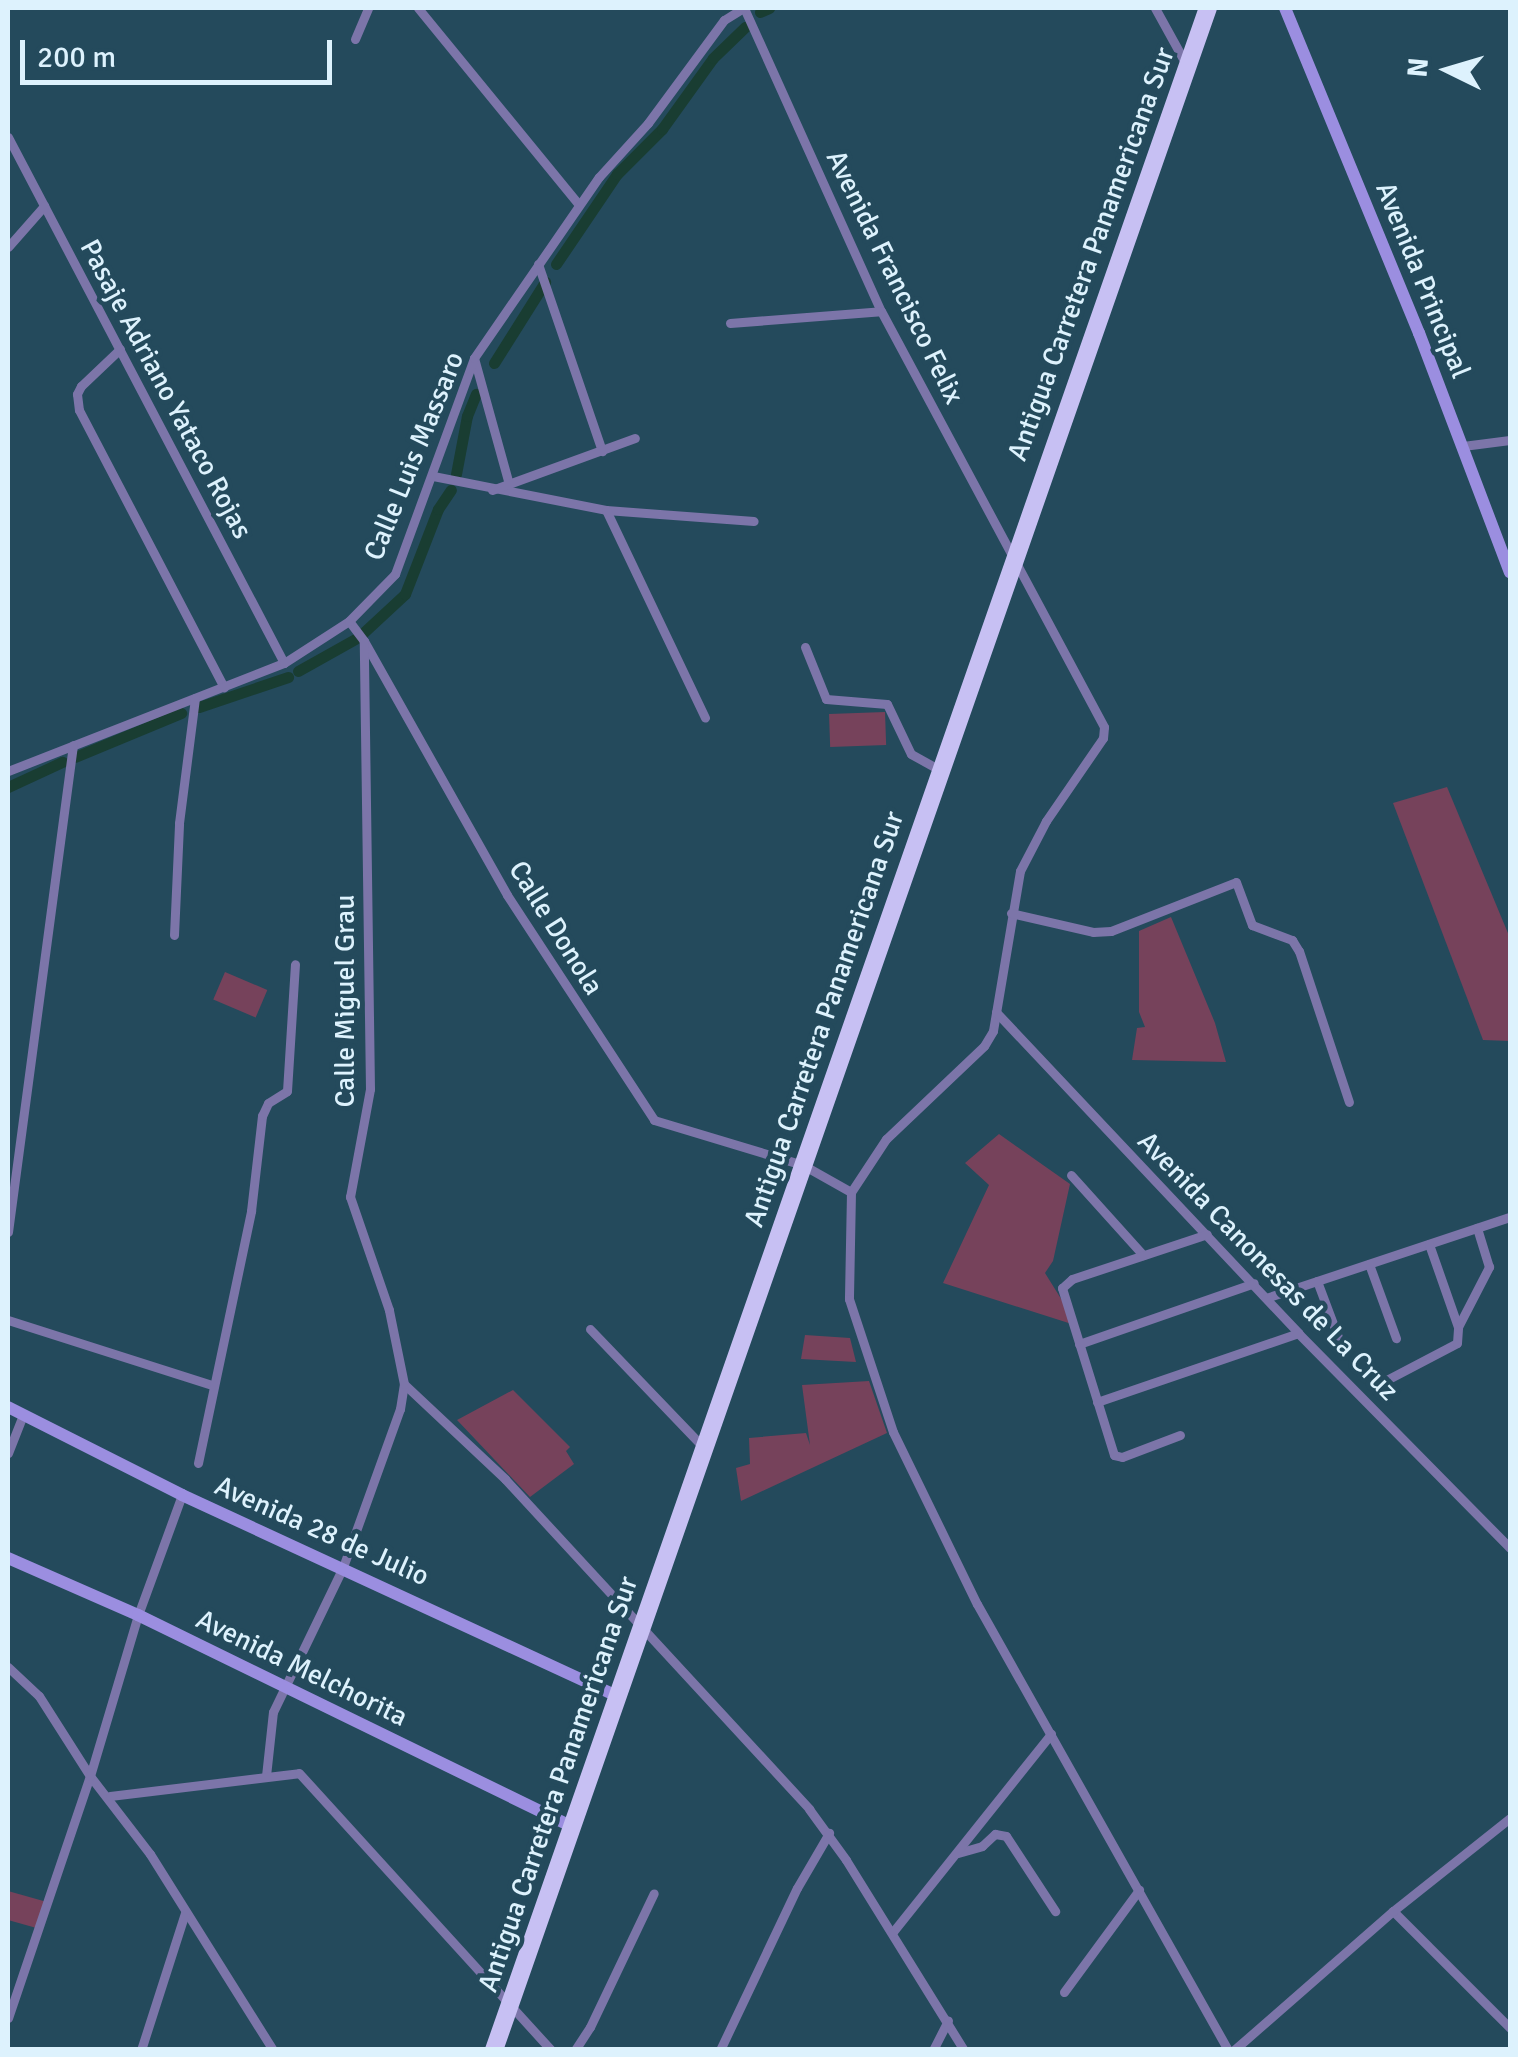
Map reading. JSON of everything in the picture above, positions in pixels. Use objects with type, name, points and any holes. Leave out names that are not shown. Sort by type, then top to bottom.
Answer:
[{"type":"highway","name":"Antigua Carretera Panamericana Sur","points":[[494,2050],[1208,8]]},
{"type":"main road","name":"Avenida Principal","points":[[1285,8],[1463,446],[1510,572]]},
{"type":"main road","name":"Avenida 28 de Julio","points":[[8,1408],[182,1495],[618,1696]]},
{"type":"main road","name":"Avenida Melchorita","points":[[8,1558],[138,1615],[573,1828]]},
{"type":"street","points":[[354,39],[368,8]]},
{"type":"street","points":[[418,8],[579,206]]},
{"type":"street","name":"Calle Luis Massaro","points":[[8,771],[284,663],[349,622],[395,574],[474,358],[579,206],[648,123],[724,20],[743,8]]},
{"type":"street","name":"Avenida Francisco Felix","points":[[743,8],[881,311],[1104,727],[1103,738],[1046,822],[1020,871],[1011,913]]},
{"type":"street","points":[[1155,8],[1187,66]]},
{"type":"street","name":"Pasaje Adriano Yataco Rojas","points":[[8,137],[284,663]]},
{"type":"street","points":[[8,163],[17,154]]},
{"type":"street","points":[[8,247],[44,206]]},
{"type":"street","points":[[538,264],[602,450]]},
{"type":"street","points":[[730,322],[881,311]]},
{"type":"street","points":[[120,350],[81,386],[77,402],[224,687]]},
{"type":"street","points":[[474,358],[508,481]]},
{"type":"street","points":[[491,490],[634,438]]},
{"type":"street","points":[[1463,446],[1510,440]]},
{"type":"street","points":[[433,476],[606,510],[754,520]]},
{"type":"street","points":[[606,510],[704,718]]},
{"type":"street","name":"Calle Donola","points":[[349,622],[364,641],[507,895],[654,1120],[666,1128],[803,1164],[851,1192]]},
{"type":"street","name":"Calle Miguel Grau","points":[[266,1776],[273,1712],[282,1686],[343,1567],[400,1409],[404,1384],[389,1310],[350,1197],[370,1089],[364,641]]},
{"type":"street","points":[[805,647],[826,699],[887,704],[911,754],[940,770]]},
{"type":"street","points":[[174,935],[179,823],[194,698]]},
{"type":"street","points":[[8,1232],[73,745]]},
{"type":"street","points":[[1349,1102],[1299,951],[1292,940],[1252,925],[1236,882],[1111,931],[1093,932],[1011,913],[996,1012],[984,1046],[886,1139],[851,1192],[849,1299],[893,1432],[960,1570],[1231,2050],[1393,1911],[1510,1818]]},
{"type":"street","points":[[198,1463],[251,1211],[262,1116],[268,1103],[288,1091],[295,964]]},
{"type":"street","name":"Avenida Canonesas de La Cruz","points":[[996,1012],[1298,1332],[1510,1548]]},
{"type":"street","points":[[1071,1176],[1143,1254]]},
{"type":"street","points":[[1266,1298],[1510,1216]]},
{"type":"street","points":[[1377,1386],[1453,1347],[1458,1327],[1489,1268],[1477,1228]]},
{"type":"street","points":[[1180,1436],[1116,1458],[1062,1293],[1064,1284],[1206,1234]]},
{"type":"street","points":[[1428,1244],[1458,1327]]},
{"type":"street","points":[[1369,1264],[1396,1338]]},
{"type":"street","points":[[1317,1281],[1344,1352]]},
{"type":"street","points":[[1079,1344],[1254,1284]]},
{"type":"street","points":[[8,1320],[212,1385]]},
{"type":"street","points":[[590,1329],[704,1448]]},
{"type":"street","points":[[1098,1402],[1298,1332]]},
{"type":"street","points":[[404,1384],[505,1479],[828,1834],[964,2050]]},
{"type":"street","points":[[8,1454],[23,1415]]},
{"type":"street","points":[[8,2018],[90,1776],[138,1615],[182,1495]]},
{"type":"street","points":[[8,1666],[40,1696],[90,1776],[110,1796],[273,2050]]},
{"type":"street","points":[[892,1933],[1051,1734]]},
{"type":"street","points":[[110,1796],[288,1771],[307,1778],[551,2050]]},
{"type":"street","points":[[720,2050],[797,1888],[828,1834]]},
{"type":"street","points":[[958,1853],[982,1846],[996,1834],[1006,1836],[1055,1911]]},
{"type":"street","points":[[1064,1992],[1139,1890]]},
{"type":"street","points":[[574,2050],[590,2027],[654,1893]]},
{"type":"street","points":[[1393,1911],[1510,2028]]},
{"type":"street","points":[[141,2050],[185,1913]]},
{"type":"street","points":[[933,2050],[948,2021]]},
{"type":"shaded area","points":[[885,712],[886,745],[830,747],[829,714]]},
{"type":"shaded area","points":[[1447,787],[1510,938],[1510,1041],[1483,1040],[1393,803]]},
{"type":"shaded area","points":[[1171,917],[1215,1023],[1226,1062],[1132,1060],[1137,1028],[1145,1027],[1139,1012],[1139,931]]},
{"type":"shaded area","points":[[225,972],[267,990],[256,1018],[213,1000]]},
{"type":"shaded area","points":[[999,1134],[1070,1184],[1053,1261],[1045,1273],[1078,1326],[943,1283],[989,1185],[965,1163]]},
{"type":"shaded area","points":[[805,1335],[850,1338],[856,1362],[801,1359]]},
{"type":"shaded area","points":[[869,1381],[887,1433],[741,1501],[736,1468],[750,1464],[749,1438],[806,1433],[810,1445],[802,1385]]},
{"type":"shaded area","points":[[513,1390],[570,1447],[566,1451],[574,1464],[530,1497],[457,1420]]},
{"type":"shaded area","points":[[8,1891],[47,1902],[40,1929],[8,1920]]},
{"type":"waterway","points":[[760,12],[769,8]]},
{"type":"waterway","points":[[556,264],[617,174],[662,129],[713,58],[745,27]]},
{"type":"waterway","points":[[494,363],[545,282]]},
{"type":"waterway","points":[[456,474],[467,416],[476,394]]},
{"type":"waterway","points":[[363,633],[405,594],[438,509],[451,490]]},
{"type":"waterway","points":[[298,671],[355,639]]},
{"type":"waterway","points":[[199,707],[288,677]]},
{"type":"waterway","points":[[75,757],[181,713]]},
{"type":"waterway","points":[[8,787],[62,762]]}]
